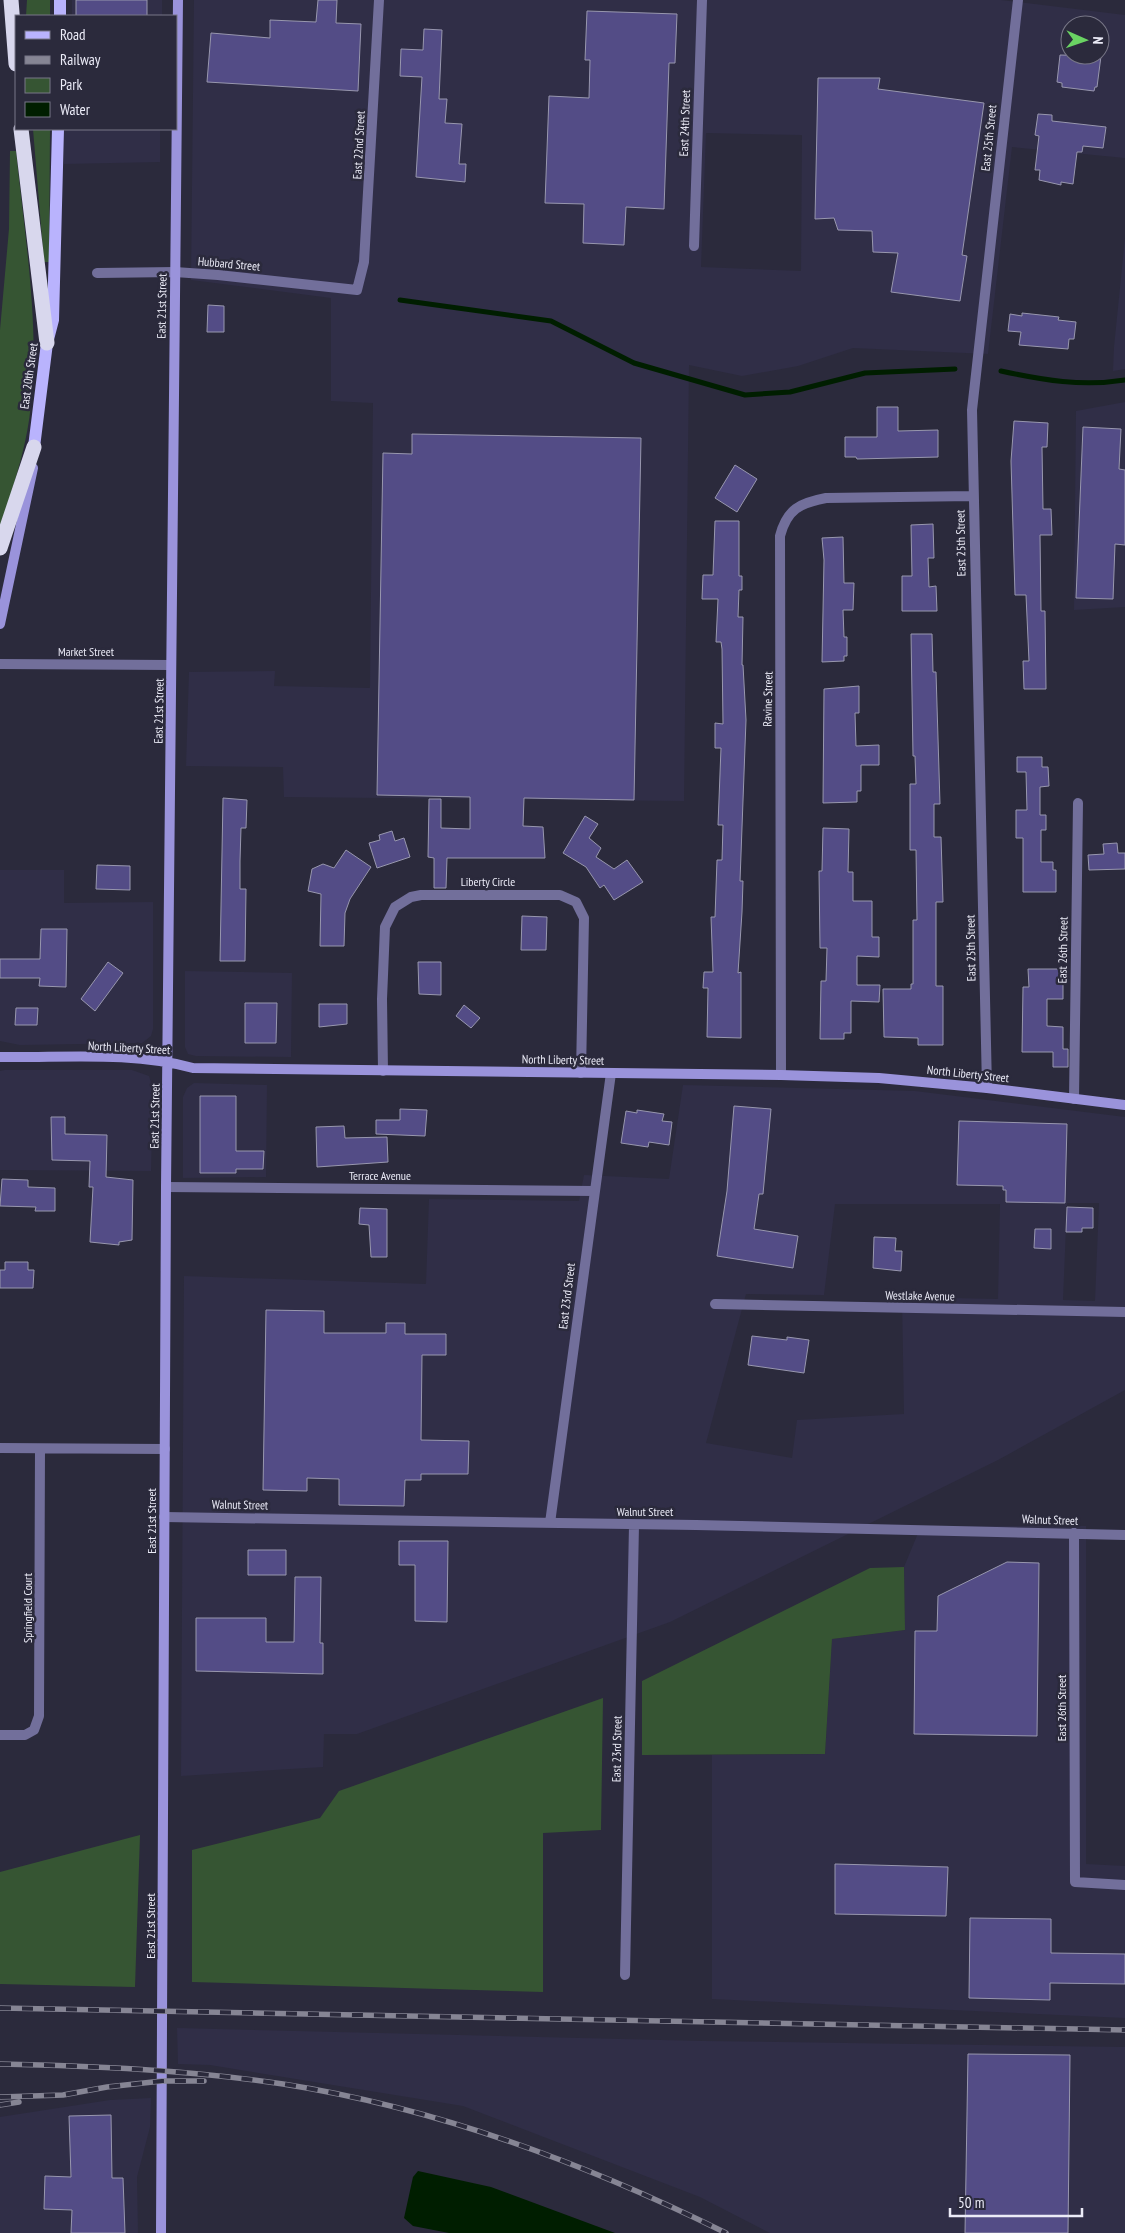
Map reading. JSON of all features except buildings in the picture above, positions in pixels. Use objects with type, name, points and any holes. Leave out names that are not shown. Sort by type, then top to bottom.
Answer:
[{"type":"highway","points":[[11,0],[15,51]]},
{"type":"highway","points":[[22,130],[47,343]]},
{"type":"highway","points":[[0,548],[34,446]]},
{"type":"main road","points":[[60,0],[60,15]]},
{"type":"main road","name":"East 20th Street","points":[[34,446],[47,343],[53,320],[58,130]]},
{"type":"street","name":"East 21st Street","points":[[178,0],[178,15]]},
{"type":"street","name":"East 22nd Street","points":[[357,290],[364,262],[379,0]]},
{"type":"street","name":"East 24th Street","points":[[694,246],[702,0]]},
{"type":"street","name":"East 25th Street","points":[[986,1088],[972,410],[1018,0]]},
{"type":"street","name":"East 21st Street","points":[[161,2233],[166,1187],[177,130]]},
{"type":"street","name":"Hubbard Street","points":[[97,273],[175,272],[357,290]]},
{"type":"street","name":"East 20th Street","points":[[0,624],[23,520],[34,461],[34,446]]},
{"type":"street","name":"Ravine Street","points":[[781,1075],[780,536],[783,522],[793,510],[807,502],[826,498],[973,496]]},
{"type":"street","name":"Market Street","points":[[0,664],[172,665]]},
{"type":"street","name":"East 26th Street","points":[[1074,1099],[1078,802]]},
{"type":"street","name":"Liberty Circle","points":[[383,1071],[382,999],[385,927],[395,907],[411,897],[420,895],[560,894],[576,902],[584,918],[581,1073]]},
{"type":"street","name":"North Liberty Street","points":[[0,1057],[125,1058],[168,1061],[193,1068],[781,1075],[879,1078],[986,1088],[1125,1105]]},
{"type":"street","name":"East 23rd Street","points":[[550,1523],[611,1073]]},
{"type":"street","name":"Terrace Avenue","points":[[166,1187],[594,1191]]},
{"type":"street","name":"Westlake Avenue","points":[[715,1304],[1125,1312]]},
{"type":"street","points":[[0,1448],[165,1448]]},
{"type":"street","name":"Springfield Court","points":[[0,1735],[25,1735],[34,1730],[39,1716],[40,1449]]},
{"type":"street","name":"Walnut Street","points":[[164,1517],[1125,1535]]},
{"type":"street","name":"East 23rd Street","points":[[625,1975],[634,1525]]},
{"type":"street","name":"East 26th Street","points":[[1074,1533],[1075,1882],[1125,1885]]},
{"type":"shaded area","points":[[72,0],[162,0],[162,15],[72,15]]},
{"type":"shaded area","points":[[194,0],[1001,0],[1125,15],[1125,158],[1012,147],[988,354],[853,348],[798,366],[742,376],[689,365],[684,801],[284,797],[283,767],[186,766],[189,672],[275,671],[274,686],[370,688],[373,403],[331,401],[331,298],[191,280]],"holes":[[[706,133],[802,135],[801,271],[701,267]]]},
{"type":"shaded area","points":[[64,130],[160,130],[160,162],[64,164]]},
{"type":"shaded area","points":[[1125,238],[1125,369],[1113,371],[1114,347]]},
{"type":"shaded area","points":[[1125,402],[1125,607],[1074,610],[1076,411]]},
{"type":"shaded area","points":[[0,870],[64,870],[64,903],[153,902],[153,1029],[151,1036],[142,1043],[20,1045],[0,1041]]},
{"type":"shaded area","points":[[185,971],[292,973],[291,1057],[196,1056],[188,1054],[185,1047]]},
{"type":"shaded area","points":[[132,1070],[149,1076],[153,1089],[151,1171],[0,1170],[0,1071]]},
{"type":"shaded area","points":[[194,1083],[267,1085],[266,1177],[183,1178],[183,1097],[187,1088]]},
{"type":"shaded area","points":[[683,1085],[915,1091],[1125,1117],[1125,1390],[998,1460],[670,1622],[357,1734],[324,1734],[323,1767],[181,1776],[184,1276],[426,1284],[429,1199],[579,1201],[584,1175],[669,1179]],"holes":[[[1067,1203],[1099,1203],[1095,1301],[1063,1300]],[[835,1204],[1000,1204],[998,1299],[902,1297],[904,1414],[797,1420],[792,1458],[706,1443],[746,1294],[824,1295]]]},
{"type":"shaded area","points":[[921,1526],[1086,1526],[1086,1864],[1125,1866],[1125,2018],[712,1999],[712,1755],[825,1754],[832,1639],[905,1630],[904,1567]]},
{"type":"shaded area","points":[[177,2028],[703,2041],[1125,2047],[1125,2233],[770,2233],[700,2197],[463,2106],[210,2065],[178,2064]]},
{"type":"shaded area","points":[[151,2098],[150,2127],[137,2177],[138,2233],[0,2233],[0,2117],[110,2100]]},
{"type":"green space","points":[[27,0],[50,0],[50,15],[26,15]]},
{"type":"green space","points":[[33,130],[50,130],[49,262],[44,262]]},
{"type":"green space","points":[[10,151],[16,151],[27,245],[34,342],[29,420],[19,467],[0,528],[0,330],[9,229]]},
{"type":"green space","points":[[904,1567],[905,1630],[832,1639],[825,1754],[642,1755],[642,1681],[870,1568]]},
{"type":"green space","points":[[603,1698],[601,1830],[543,1833],[543,1992],[192,1982],[192,1850],[320,1818],[339,1791]]},
{"type":"green space","points":[[140,1835],[135,1987],[0,1984],[0,1872]]},
{"type":"water","points":[[418,2171],[491,2187],[615,2233],[449,2233],[413,2226],[404,2218],[413,2177]]},
{"type":"waterway","points":[[400,300],[551,321],[634,363],[745,395],[790,392],[865,373],[955,369]]},
{"type":"waterway","points":[[1001,371],[1063,382],[1093,383],[1125,380]]},
{"type":"railway","points":[[0,2008],[1125,2030]]},
{"type":"railway","points":[[0,2064],[107,2068],[212,2075],[341,2094],[454,2123],[510,2142],[620,2184],[726,2233]]},
{"type":"railway","points":[[0,2097],[63,2095],[107,2087],[162,2081],[204,2081]]},
{"type":"railway","points":[[0,2105],[19,2102]]}]
